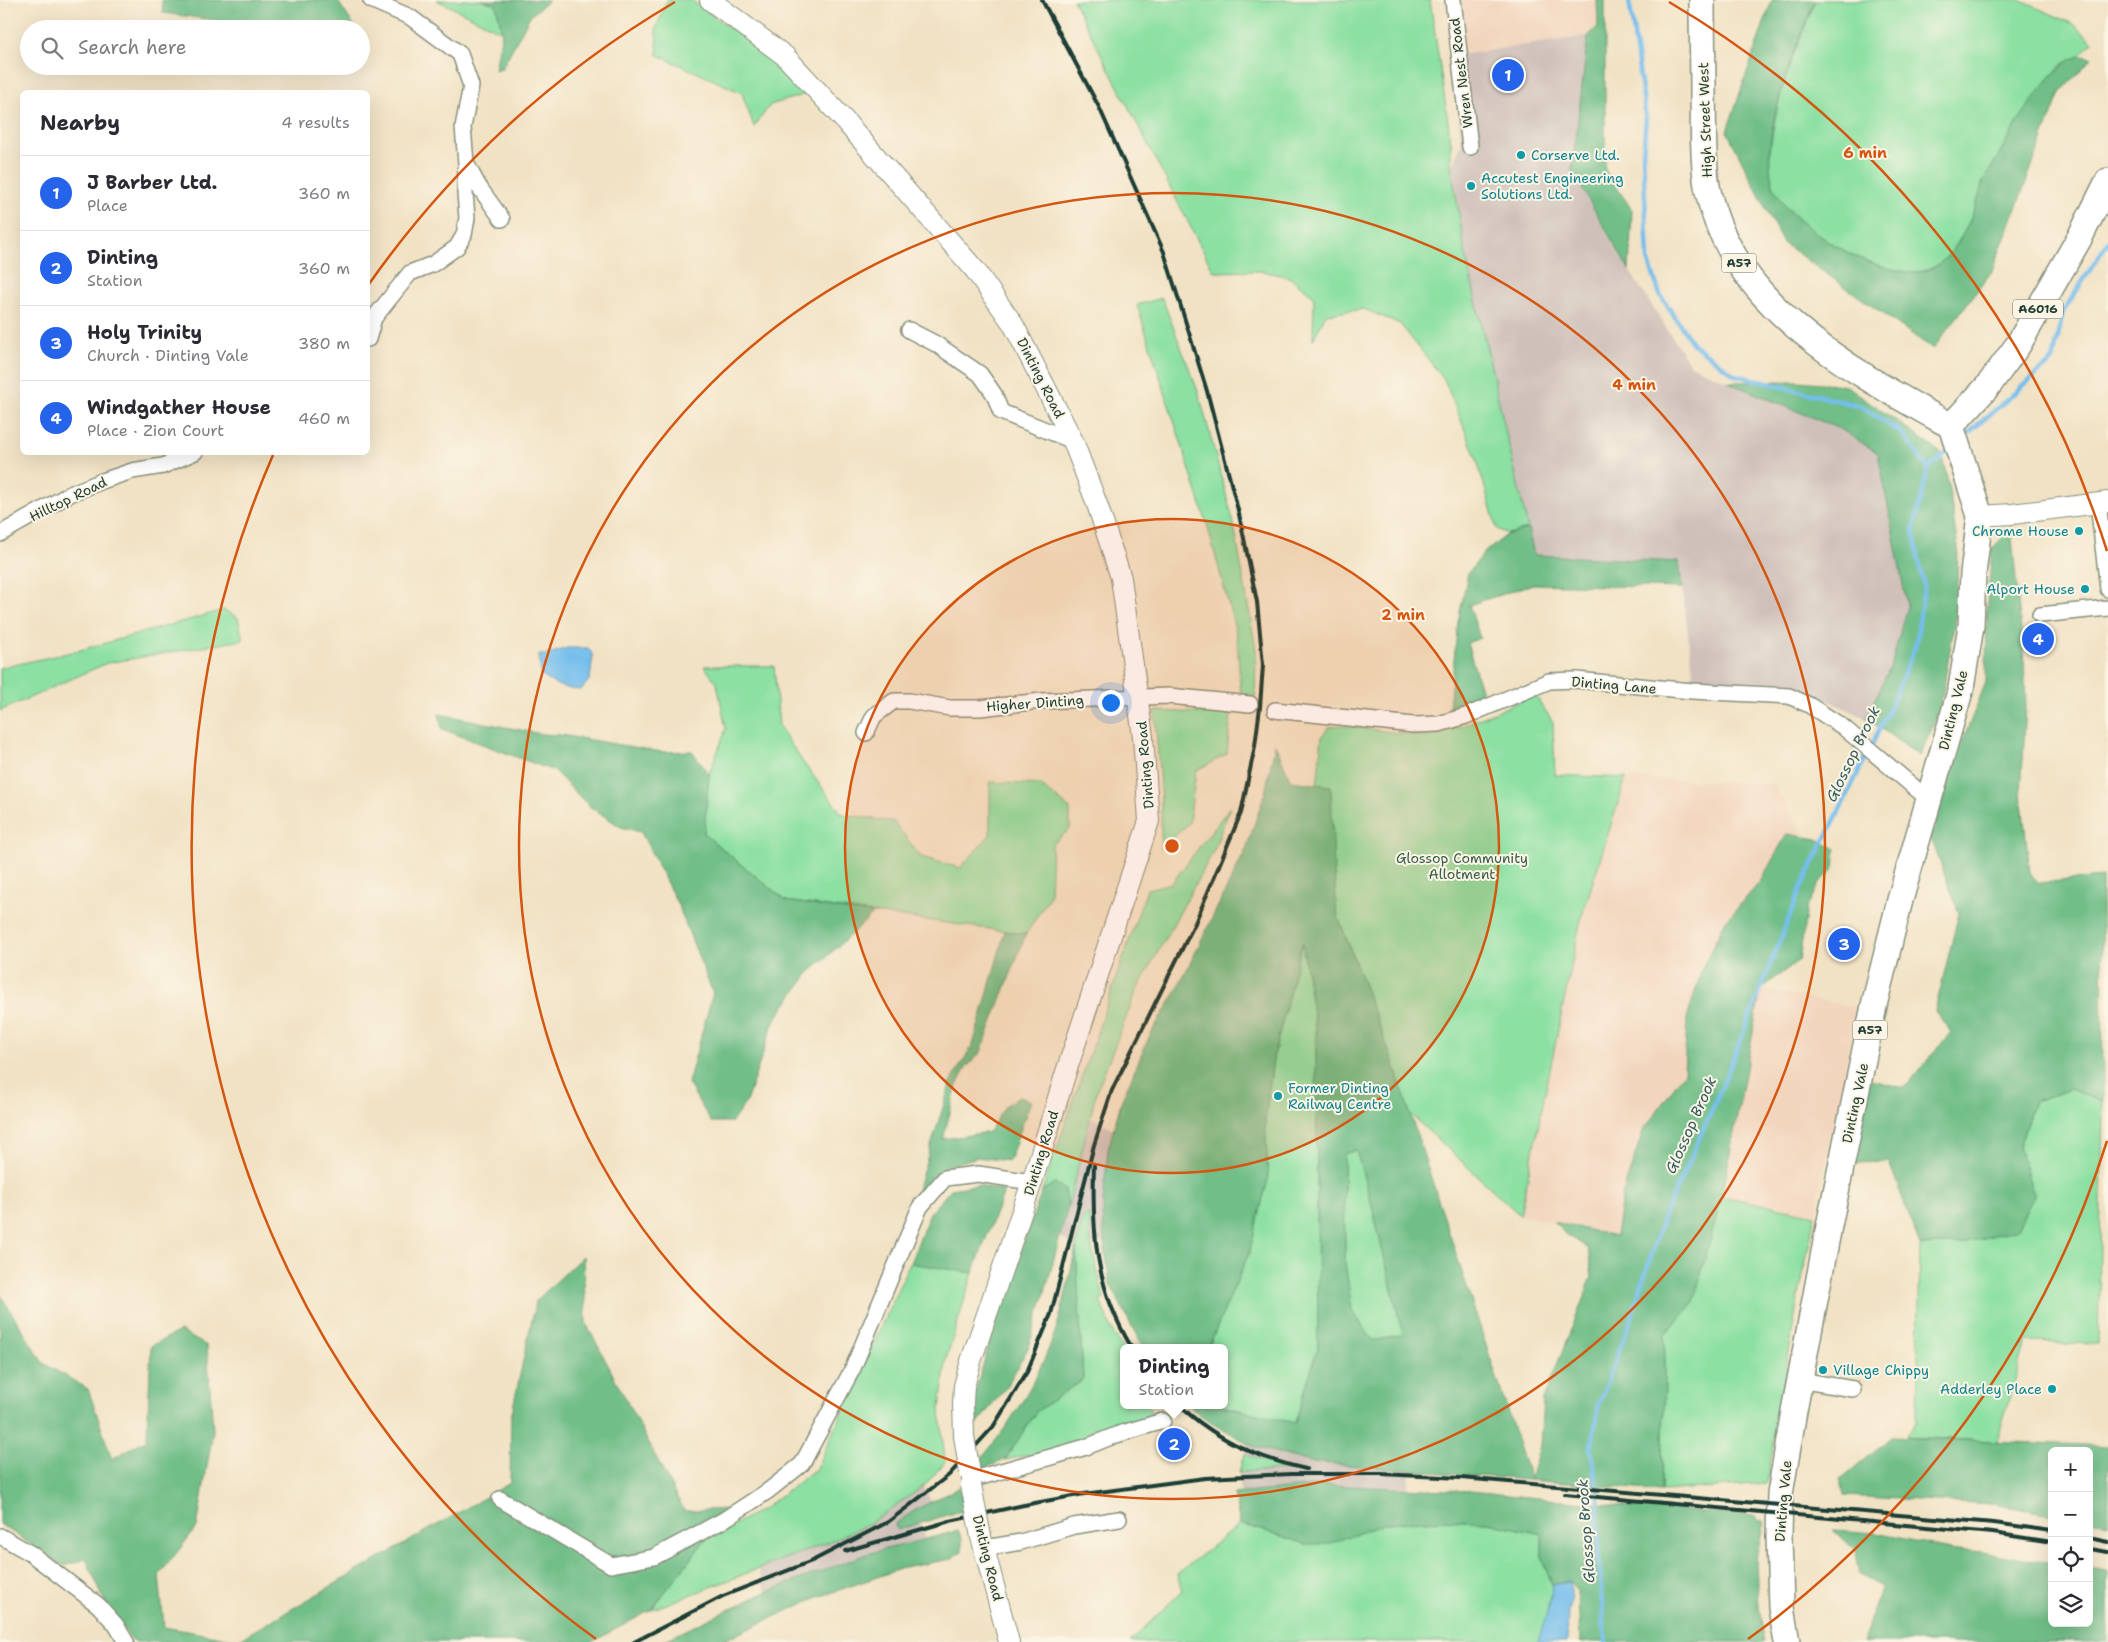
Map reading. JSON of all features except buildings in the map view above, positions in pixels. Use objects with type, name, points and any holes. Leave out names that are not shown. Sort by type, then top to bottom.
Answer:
[{"type":"main road","name":"High Street West","points":[[1702,0],[1703,151],[1708,187],[1716,216],[1727,243],[1758,288],[1778,311],[1809,338],[1880,385],[1950,426]]},
{"type":"main road","name":"A6016","points":[[1950,426],[1988,386],[2018,345],[2080,237],[2108,181]]},
{"type":"main road","name":"Dinting Vale","points":[[1787,1642],[1779,1576],[1780,1494],[1800,1380],[1829,1226],[1875,1002],[1928,799],[1961,688],[1971,626],[1973,574],[1980,516],[1950,426]]},
{"type":"street","points":[[370,333],[374,318],[410,273],[433,264],[457,247],[464,235],[467,218],[463,128],[471,86],[460,54],[410,17],[371,0]]},
{"type":"street","name":"Dinting Road","points":[[710,0],[785,56],[975,270],[1013,324],[1073,441],[1097,504],[1121,578],[1147,775],[1149,821],[1032,1182],[970,1361],[964,1386],[964,1436],[970,1479],[983,1542],[1009,1642]]},
{"type":"street","name":"Wren Nest Road","points":[[1453,0],[1470,147]]},
{"type":"street","points":[[466,163],[479,187],[502,219]]},
{"type":"street","points":[[909,330],[936,344],[980,374],[994,394],[1002,412],[1073,441]]},
{"type":"street","name":"Hilltop Road","points":[[0,534],[70,494],[132,471],[163,466],[188,455]]},
{"type":"street","points":[[1980,516],[2012,514],[2103,502],[2108,589]]},
{"type":"street","points":[[2040,615],[2108,608]]},
{"type":"street","name":"Dinting Lane","points":[[1275,710],[1414,725],[1438,724],[1466,716],[1549,681],[1576,680],[1692,691],[1789,696],[1809,705],[1852,735],[1928,799]]},
{"type":"street","name":"Higher Dinting","points":[[866,733],[874,716],[894,700],[909,700],[950,708],[980,708],[1041,701],[1169,696],[1250,704]]},
{"type":"street","points":[[500,1498],[611,1565],[654,1557],[722,1521],[768,1492],[802,1464],[853,1368],[920,1207],[946,1178],[978,1174],[1032,1182]]},
{"type":"street","points":[[1800,1380],[1853,1390]]},
{"type":"street","points":[[970,1479],[1086,1446],[1163,1421]]},
{"type":"street","points":[[983,1542],[1021,1542],[1074,1526],[1119,1519]]},
{"type":"street","points":[[0,1536],[30,1553],[98,1605],[116,1625],[126,1642]]},
{"type":"shaded area","points":[[1446,0],[1597,0],[1598,27],[1588,36],[1452,56]]},
{"type":"shaded area","points":[[1588,36],[1572,171],[1616,250],[1690,365],[1842,430],[1878,453],[1908,606],[1892,663],[1866,718],[1789,682],[1694,681],[1679,562],[1534,555],[1466,257],[1451,166],[1462,143],[1452,56]]},
{"type":"shaded area","points":[[1626,778],[1773,784],[1804,835],[1787,834],[1760,882],[1725,922],[1703,966],[1687,1019],[1684,1073],[1643,1131],[1622,1196],[1616,1236],[1520,1215],[1581,919]]},
{"type":"shaded area","points":[[1761,989],[1858,1008],[1815,1215],[1722,1196]]},
{"type":"shaded area","points":[[1090,1117],[1114,1129],[1108,1150],[1103,1200],[1104,1243],[1091,1244],[1089,1215],[1083,1216],[1076,1248],[1060,1237]]},
{"type":"shaded area","points":[[1248,1444],[1278,1454],[1362,1467],[1411,1469],[1408,1487],[1325,1485],[1241,1494],[1239,1472],[1289,1470],[1244,1454]]},
{"type":"shaded area","points":[[924,1486],[931,1502],[895,1524],[898,1529],[921,1523],[925,1539],[870,1553],[766,1592],[758,1569],[869,1524]]},
{"type":"green space","points":[[162,0],[337,0],[350,20],[214,20],[163,13]]},
{"type":"green space","points":[[437,0],[481,0],[496,4],[502,32]]},
{"type":"green space","points":[[481,0],[549,0],[530,16],[502,68],[495,70],[502,32],[496,4]]},
{"type":"green space","points":[[667,0],[691,0],[777,62],[806,94],[770,105],[754,127],[742,93],[658,55],[656,29]]},
{"type":"green space","points":[[1073,0],[1430,0],[1451,142],[1451,166],[1466,257],[1528,529],[1508,534],[1497,529],[1476,457],[1444,379],[1400,324],[1364,309],[1326,314],[1313,340],[1314,296],[1289,277],[1262,271],[1214,272]]},
{"type":"green space","points":[[1597,0],[1605,0],[1605,170],[1632,210],[1629,270],[1572,171],[1588,36],[1598,27]]},
{"type":"green space","points":[[1772,0],[1816,0],[1790,64],[1775,114],[1770,161],[1772,181],[1780,198],[1813,231],[1835,245],[1859,258],[1883,267],[1905,271],[1923,271],[1934,267],[1945,259],[1954,248],[1969,222],[1982,184],[2011,133],[2037,94],[2050,77],[2064,64],[2079,56],[2092,58],[2060,93],[1992,271],[1933,349],[1783,243],[1727,131]]},
{"type":"green space","points":[[1816,0],[2019,0],[2074,24],[2093,42],[2079,56],[2061,65],[2038,92],[1982,184],[1975,208],[1962,235],[1945,259],[1934,267],[1923,271],[1905,271],[1883,267],[1859,258],[1813,231],[1780,198],[1772,181],[1770,153],[1779,101],[1796,50]]},
{"type":"green space","points":[[1162,298],[1199,394],[1233,520],[1256,650],[1255,697],[1241,697],[1237,636],[1207,524],[1137,305]]},
{"type":"green space","points":[[1797,381],[1846,385],[1941,453],[1948,482],[1958,548],[1956,614],[1940,709],[1920,756],[1866,718],[1892,663],[1907,606],[1878,453],[1842,430],[1728,382]]},
{"type":"green space","points":[[2011,528],[2024,662],[2026,705],[2021,793],[2030,873],[2039,883],[2102,877],[2103,1103],[2071,1089],[2034,1101],[2019,1147],[2034,1196],[2017,1229],[1966,1243],[1920,1245],[1889,1162],[1848,1163],[1866,1079],[1905,1088],[1951,1032],[1935,1011],[1959,913],[1931,838],[1955,761],[1986,682],[1987,603],[1992,549]]},
{"type":"green space","points":[[1528,529],[1534,555],[1679,562],[1682,588],[1533,584],[1469,605],[1480,638],[1467,643],[1484,700],[1448,716],[1458,622],[1468,573],[1485,552],[1508,534]]},
{"type":"green space","points":[[224,610],[238,618],[243,640],[107,663],[0,711],[0,668],[77,651]]},
{"type":"green space","points":[[704,666],[774,666],[779,726],[802,761],[842,814],[894,822],[921,857],[960,868],[990,835],[990,782],[1040,785],[1070,809],[1070,829],[1052,844],[1050,896],[1026,934],[786,901],[704,834],[709,774],[726,729],[717,683]]},
{"type":"green space","name":"Glossop Community Allotment","points":[[1535,695],[1553,722],[1555,775],[1626,778],[1581,919],[1520,1215],[1410,1114],[1394,1065],[1337,914],[1334,874],[1317,785],[1322,737],[1329,727],[1341,725],[1427,737],[1450,731]]},
{"type":"green space","points":[[1155,711],[1231,714],[1227,754],[1196,771],[1189,823],[1161,849],[1161,802]]},
{"type":"green space","points":[[439,714],[541,734],[561,735],[662,752],[692,751],[709,774],[704,834],[786,901],[873,914],[808,974],[774,1021],[746,1102],[732,1122],[711,1122],[688,1083],[713,993],[678,905],[641,832],[621,827],[589,806],[554,771],[442,729]]},
{"type":"green space","points":[[1275,744],[1291,781],[1331,786],[1337,914],[1394,1065],[1530,1479],[1540,1446],[1543,1400],[1592,1277],[1588,1248],[1564,1233],[1553,1222],[1616,1236],[1622,1196],[1643,1131],[1684,1073],[1687,1019],[1703,966],[1725,922],[1760,882],[1787,834],[1817,839],[1836,849],[1834,868],[1820,883],[1807,907],[1799,960],[1761,989],[1722,1196],[1693,1304],[1664,1335],[1665,1394],[1661,1491],[1310,1462],[1252,1446],[1200,1415],[1193,1409],[1228,1408],[1295,1423],[1318,1348],[1316,1032],[1302,942],[1273,1059],[1265,1121],[1268,1179],[1249,1253],[1210,1344],[1141,1344],[1110,1284],[1104,1243],[1103,1201],[1108,1150],[1121,1102],[1150,1035],[1176,992],[1246,849],[1265,793]],"holes":[[[1356,1150],[1371,1202],[1403,1335],[1373,1341],[1352,1310],[1345,1263],[1344,1154]]]},
{"type":"green space","points":[[1230,807],[1214,850],[1137,990],[1097,1090],[1068,1206],[1065,1190],[1055,1183],[1042,1191],[1147,889],[1172,883]]},
{"type":"green space","points":[[1005,931],[1026,934],[981,1052],[966,1068],[957,1085],[943,1139],[989,1132],[1005,1106],[1019,1097],[1031,1101],[1009,1161],[977,1157],[948,1166],[930,1178],[915,1197],[952,1079],[973,1045]]},
{"type":"green space","points":[[1302,940],[1316,1032],[1318,1348],[1295,1423],[1228,1408],[1228,1344],[1210,1344],[1249,1253],[1268,1179],[1265,1121],[1273,1059]]},
{"type":"green space","points":[[2071,1089],[2103,1103],[2098,1344],[2026,1342],[1997,1441],[1906,1437],[1917,1421],[1920,1245],[1966,1243],[2034,1196],[2019,1147],[2034,1101]]},
{"type":"green space","points":[[1356,1150],[1371,1202],[1403,1335],[1372,1341],[1352,1310],[1345,1263],[1344,1154]]},
{"type":"green space","points":[[1055,1183],[1065,1190],[1068,1206],[1028,1348],[1007,1386],[977,1424],[974,1396],[998,1314],[1042,1191]]},
{"type":"green space","points":[[977,1185],[1004,1191],[973,1273],[910,1263],[930,1213],[951,1189]]},
{"type":"green space","points":[[1722,1196],[1815,1215],[1796,1310],[1767,1483],[1661,1491],[1665,1394],[1664,1335],[1693,1304]]},
{"type":"green space","points":[[1089,1215],[1091,1244],[1104,1299],[1100,1301],[1113,1333],[1120,1344],[1120,1409],[1149,1409],[1154,1417],[1108,1430],[1054,1450],[1005,1460],[1036,1412],[1083,1379],[1076,1248],[1083,1216]]},
{"type":"green space","points":[[1076,1248],[1083,1379],[1036,1412],[1005,1460],[985,1468],[980,1460],[1004,1429],[1027,1394],[1053,1338],[1064,1302]]},
{"type":"green space","points":[[583,1256],[586,1323],[684,1511],[729,1509],[651,1610],[592,1642],[133,1642],[105,1602],[86,1559],[64,1566],[0,1524],[0,1294],[43,1363],[88,1389],[112,1459],[147,1439],[151,1346],[180,1331],[207,1346],[213,1430],[197,1527],[159,1575],[164,1627],[238,1640],[510,1483],[511,1417],[536,1301]]},
{"type":"green space","points":[[910,1263],[973,1273],[946,1359],[940,1409],[945,1462],[924,1486],[869,1524],[831,1541],[651,1610],[705,1540],[763,1509],[816,1469]]},
{"type":"green space","points":[[1891,1437],[2108,1446],[2108,1524],[2093,1522],[2093,1447],[2048,1447],[2048,1513],[1992,1504],[1844,1496],[1841,1479]]},
{"type":"green space","points":[[1244,1454],[1291,1470],[1239,1472]]},
{"type":"green space","points":[[1325,1485],[1470,1491],[1584,1503],[1757,1516],[1757,1519],[1764,1520],[1756,1561],[1758,1607],[1764,1642],[1580,1642],[1578,1591],[1569,1582],[1552,1585],[1542,1558],[1542,1534],[1488,1522],[1441,1520],[1387,1523],[1328,1544],[1305,1544],[1240,1524],[1234,1494]]},
{"type":"green space","points":[[960,1487],[965,1510],[897,1530],[895,1524],[917,1509]]},
{"type":"green space","points":[[1441,1520],[1488,1522],[1542,1534],[1542,1558],[1552,1585],[1552,1595],[1546,1621],[1538,1642],[1130,1642],[1182,1591],[1177,1574],[1240,1524],[1269,1532],[1361,1531],[1387,1523]]},
{"type":"green space","points":[[1834,1530],[1876,1533],[1957,1550],[1983,1552],[2021,1560],[2048,1562],[2048,1627],[2093,1627],[2093,1569],[2108,1571],[2108,1642],[1864,1642],[1863,1639],[1882,1587],[1860,1575],[1856,1551]]},
{"type":"green space","points":[[958,1531],[962,1539],[962,1551],[951,1559],[903,1568],[813,1599],[720,1642],[661,1642],[766,1592],[870,1553]]},
{"type":"water","points":[[567,648],[588,648],[593,655],[590,679],[581,690],[560,686],[541,675],[539,655],[546,655]]},
{"type":"water","points":[[1569,1582],[1572,1598],[1568,1608],[1567,1642],[1538,1642],[1549,1607],[1552,1585]]},
{"type":"waterway","name":"Glossop Brook","points":[[1605,1642],[1599,1560],[1598,1491],[1591,1451],[1599,1403],[1627,1330],[1664,1216],[1717,1099],[1800,890],[1889,710],[1916,644],[1924,586],[1913,531],[1928,469],[1902,433],[1860,406],[1735,375],[1693,344],[1660,295],[1648,259],[1643,154],[1646,118],[1629,0]]},
{"type":"waterway","points":[[1966,435],[2053,360],[2063,312],[2108,242]]},
{"type":"waterway","points":[[1928,469],[1947,452]]},
{"type":"railway","points":[[634,1642],[723,1596],[812,1561],[888,1522],[949,1475],[993,1427],[1027,1372],[1051,1314],[1094,1145],[1112,1090],[1195,923],[1241,813],[1255,746],[1263,665],[1257,602],[1239,514],[1207,391],[1164,252],[1099,107],[1042,0]]},
{"type":"railway","points":[[1094,1165],[1094,1214],[1098,1260],[1110,1303],[1130,1344]]},
{"type":"railway","points":[[1184,1409],[1207,1428],[1238,1446],[1288,1465],[1306,1469]]},
{"type":"railway","points":[[845,1551],[950,1521],[1084,1494],[1205,1478],[1291,1474],[1381,1474],[1461,1478],[1994,1523],[2048,1530]]},
{"type":"railway","points":[[1565,1494],[1993,1533],[2048,1541]]},
{"type":"railway","points":[[2093,1539],[2108,1542]]},
{"type":"railway","points":[[2093,1550],[2108,1552]]},
{"type":"place","name":"J Barber Ltd.","points":[[1508,75]]},
{"type":"place","name":"Corserve Ltd.","points":[[1521,155]]},
{"type":"place","name":"Accutest Engineering Solutions Ltd.","points":[[1471,186]]},
{"type":"place","name":"Chrome House","points":[[2079,531]]},
{"type":"place","name":"Alport House","points":[[2085,589]]},
{"type":"place","name":"Windgather House","points":[[2038,639]]},
{"type":"place","name":"Holy Trinity","points":[[1844,944]]},
{"type":"place","name":"Former Dinting Railway Centre","points":[[1278,1096]]},
{"type":"place","name":"Village Chippy","points":[[1823,1370]]},
{"type":"place","name":"Adderley Place","points":[[2052,1389]]},
{"type":"place","name":"Dinting","points":[[1174,1444]]}]
